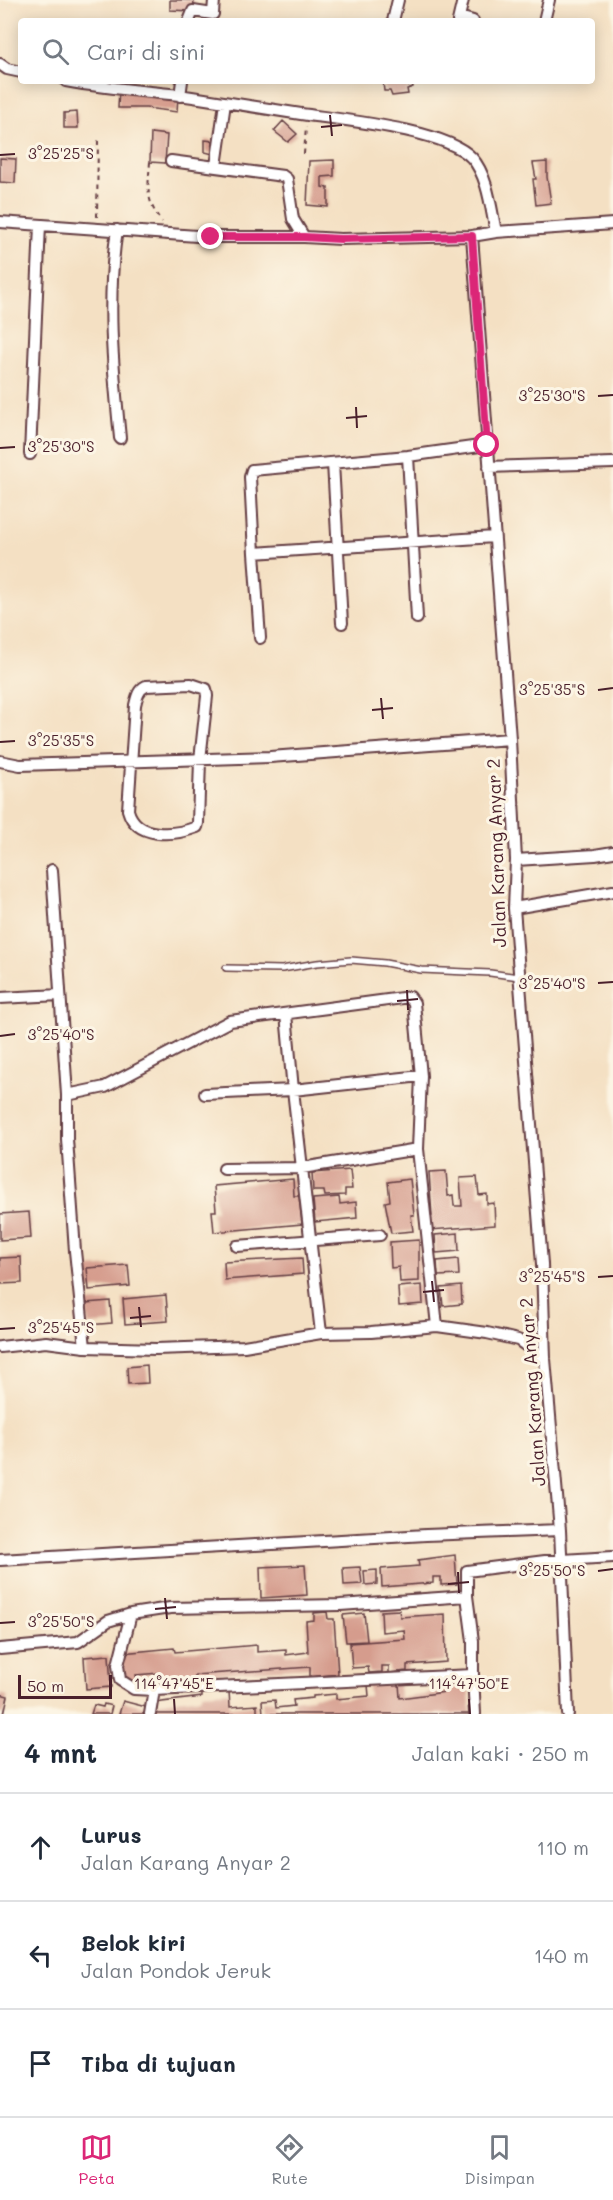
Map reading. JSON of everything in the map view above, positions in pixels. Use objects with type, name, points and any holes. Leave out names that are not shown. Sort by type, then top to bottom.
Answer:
[{"type":"street","points":[[190,18],[193,11],[213,14],[214,0]]},
{"type":"street","points":[[394,18],[398,0]]},
{"type":"street","points":[[458,18],[463,0]]},
{"type":"street","points":[[545,18],[549,0]]},
{"type":"street","points":[[0,64],[18,71]]},
{"type":"street","points":[[82,84],[307,115],[408,132],[452,144],[472,159],[484,180],[496,231]]},
{"type":"street","points":[[180,96],[182,84]]},
{"type":"street","points":[[216,166],[225,103]]},
{"type":"street","points":[[171,161],[272,173],[287,179],[293,219],[304,237]]},
{"type":"street","points":[[0,222],[211,237],[341,239],[472,236],[496,231],[613,224]]},
{"type":"street","points":[[30,454],[40,225]]},
{"type":"street","points":[[117,230],[112,260],[112,352],[120,438]]},
{"type":"street","name":"Jalan Karang Anyar 2","points":[[472,236],[510,739],[516,860],[514,908],[542,1264],[545,1359],[560,1530],[568,1714]]},
{"type":"street","points":[[260,638],[250,477],[252,470],[408,456],[487,445]]},
{"type":"street","points":[[408,456],[417,618]]},
{"type":"street","points":[[333,463],[342,622]]},
{"type":"street","points":[[489,467],[613,463]]},
{"type":"street","points":[[254,553],[494,537]]},
{"type":"street","points":[[191,684],[206,689],[200,760],[196,827],[173,833],[143,830],[132,822],[128,810],[135,705],[140,689],[146,686],[191,684]]},
{"type":"street","points":[[0,761],[20,765],[270,757],[510,739]]},
{"type":"street","points":[[516,860],[613,852]]},
{"type":"street","points":[[52,870],[67,1095],[69,1173],[85,1347]]},
{"type":"street","points":[[514,908],[613,891]]},
{"type":"street","points":[[0,998],[60,995]]},
{"type":"street","points":[[67,1095],[105,1087],[230,1021],[410,997],[414,1003],[421,1076],[418,1149],[436,1326]]},
{"type":"street","points":[[286,1014],[321,1333]]},
{"type":"street","points":[[205,1094],[293,1090],[421,1076]]},
{"type":"street","points":[[224,1169],[302,1168],[418,1149]]},
{"type":"street","points":[[237,1246],[380,1234]]},
{"type":"street","points":[[0,1347],[46,1342],[85,1347],[156,1349],[244,1346],[321,1333],[371,1332],[436,1326],[518,1340],[545,1359]]},
{"type":"street","points":[[0,1560],[426,1535],[560,1530]]},
{"type":"street","points":[[475,1714],[473,1641],[467,1596],[467,1571],[561,1560],[613,1557]]},
{"type":"street","points":[[0,1649],[78,1642],[108,1621],[131,1614],[170,1608],[329,1606],[467,1596]]},
{"type":"street","points":[[131,1614],[118,1665],[120,1680],[134,1689],[154,1690],[473,1675]]},
{"type":"street","points":[[150,1714],[154,1690]]},
{"type":"lane","points":[[226,968],[282,969],[351,960],[385,963],[421,970],[490,973],[519,977]]},
{"type":"path","points":[[304,154],[307,115]]},
{"type":"path","points":[[97,228],[98,139]]},
{"type":"path","points":[[150,162],[147,194],[152,210],[171,234]]},
{"type":"building","points":[[170,0],[194,0],[193,11],[170,10]]},
{"type":"building","points":[[383,84],[412,84],[413,87],[407,89],[408,94],[392,96],[390,91],[384,91]]},
{"type":"building","points":[[119,89],[178,95],[177,112],[146,108],[118,108]]},
{"type":"building","points":[[77,112],[78,128],[64,128],[64,113]]},
{"type":"building","points":[[283,121],[297,134],[288,142],[274,131]]},
{"type":"building","points":[[151,133],[167,135],[165,163],[150,162]]},
{"type":"building","points":[[205,140],[213,141],[213,154],[205,152]]},
{"type":"building","points":[[0,158],[16,159],[15,183],[0,182]]},
{"type":"building","points":[[334,160],[334,176],[322,177],[322,187],[328,188],[328,207],[307,205],[309,161]]},
{"type":"building","points":[[547,162],[551,203],[536,205],[533,179],[536,179],[533,163]]},
{"type":"building","points":[[350,1170],[352,1189],[345,1189],[345,1195],[325,1196],[324,1191],[313,1191],[312,1173]]},
{"type":"building","points":[[446,1171],[448,1196],[453,1195],[454,1206],[462,1206],[460,1178],[477,1177],[479,1195],[487,1194],[487,1204],[494,1203],[495,1225],[430,1230],[429,1216],[432,1216],[429,1172]]},
{"type":"building","points":[[293,1179],[294,1196],[299,1196],[302,1224],[214,1232],[212,1211],[216,1211],[214,1186]]},
{"type":"building","points":[[410,1179],[414,1215],[411,1215],[413,1231],[391,1233],[385,1202],[390,1201],[388,1182]]},
{"type":"building","points":[[339,1197],[340,1204],[356,1202],[357,1218],[315,1222],[313,1199]]},
{"type":"building","points":[[29,1212],[31,1238],[0,1240],[0,1214]]},
{"type":"building","points":[[458,1233],[459,1251],[436,1253],[435,1235]]},
{"type":"building","points":[[419,1240],[419,1281],[400,1282],[399,1267],[391,1268],[390,1242]]},
{"type":"building","points":[[21,1257],[22,1283],[0,1284],[0,1258]]},
{"type":"building","points":[[302,1258],[303,1274],[225,1280],[224,1262]]},
{"type":"building","points":[[458,1259],[459,1275],[438,1276],[437,1261]]},
{"type":"building","points":[[128,1265],[130,1286],[89,1290],[87,1268]]},
{"type":"building","points":[[422,1285],[423,1304],[399,1306],[398,1287]]},
{"type":"building","points":[[461,1286],[462,1304],[443,1306],[441,1288]]},
{"type":"building","points":[[166,1295],[168,1321],[125,1324],[123,1299]]},
{"type":"building","points":[[110,1301],[112,1323],[88,1325],[86,1303]]},
{"type":"building","points":[[147,1365],[148,1383],[128,1384],[127,1367]]},
{"type":"building","points":[[455,1555],[457,1584],[441,1585],[441,1577],[433,1577],[433,1583],[382,1587],[381,1569],[419,1566],[418,1560]]},
{"type":"building","points":[[305,1565],[307,1595],[261,1598],[260,1567]]},
{"type":"building","points":[[360,1567],[362,1584],[344,1585],[343,1568]]},
{"type":"building","points":[[377,1570],[377,1584],[365,1585],[364,1571]]},
{"type":"building","points":[[399,1610],[400,1617],[445,1614],[446,1662],[407,1665],[407,1671],[389,1673],[389,1666],[382,1666],[382,1672],[369,1673],[368,1667],[352,1668],[350,1643],[405,1639],[404,1630],[382,1632],[381,1611]]},
{"type":"building","points":[[327,1612],[328,1619],[334,1619],[338,1674],[310,1677],[310,1667],[195,1675],[195,1681],[177,1682],[177,1677],[160,1678],[159,1673],[136,1675],[137,1681],[124,1682],[122,1653],[174,1648],[175,1652],[257,1645],[257,1652],[286,1650],[286,1655],[308,1652],[306,1621],[314,1620],[314,1613]]},
{"type":"building","points":[[364,1613],[367,1641],[346,1642],[343,1615]]},
{"type":"building","points":[[109,1655],[111,1687],[86,1689],[84,1657]]},
{"type":"building","points":[[399,1683],[400,1698],[445,1692],[445,1685],[468,1683],[471,1714],[263,1714],[262,1701],[275,1700],[276,1708],[294,1706],[293,1700],[313,1698],[313,1696],[336,1694],[336,1699],[369,1696],[368,1685]]},
{"type":"building","points":[[229,1691],[230,1707],[257,1705],[257,1714],[155,1714],[154,1703],[202,1697],[202,1693]]},
{"type":"building","points":[[0,1694],[8,1696],[4,1714],[0,1714]]},
{"type":"building","points":[[123,1701],[146,1707],[144,1714],[119,1714]]},
{"type":"building","points":[[104,1704],[112,1706],[110,1714],[91,1714],[94,1705],[103,1707]]},
{"type":"route","points":[[211,237],[341,239],[472,236],[487,445]]}]
